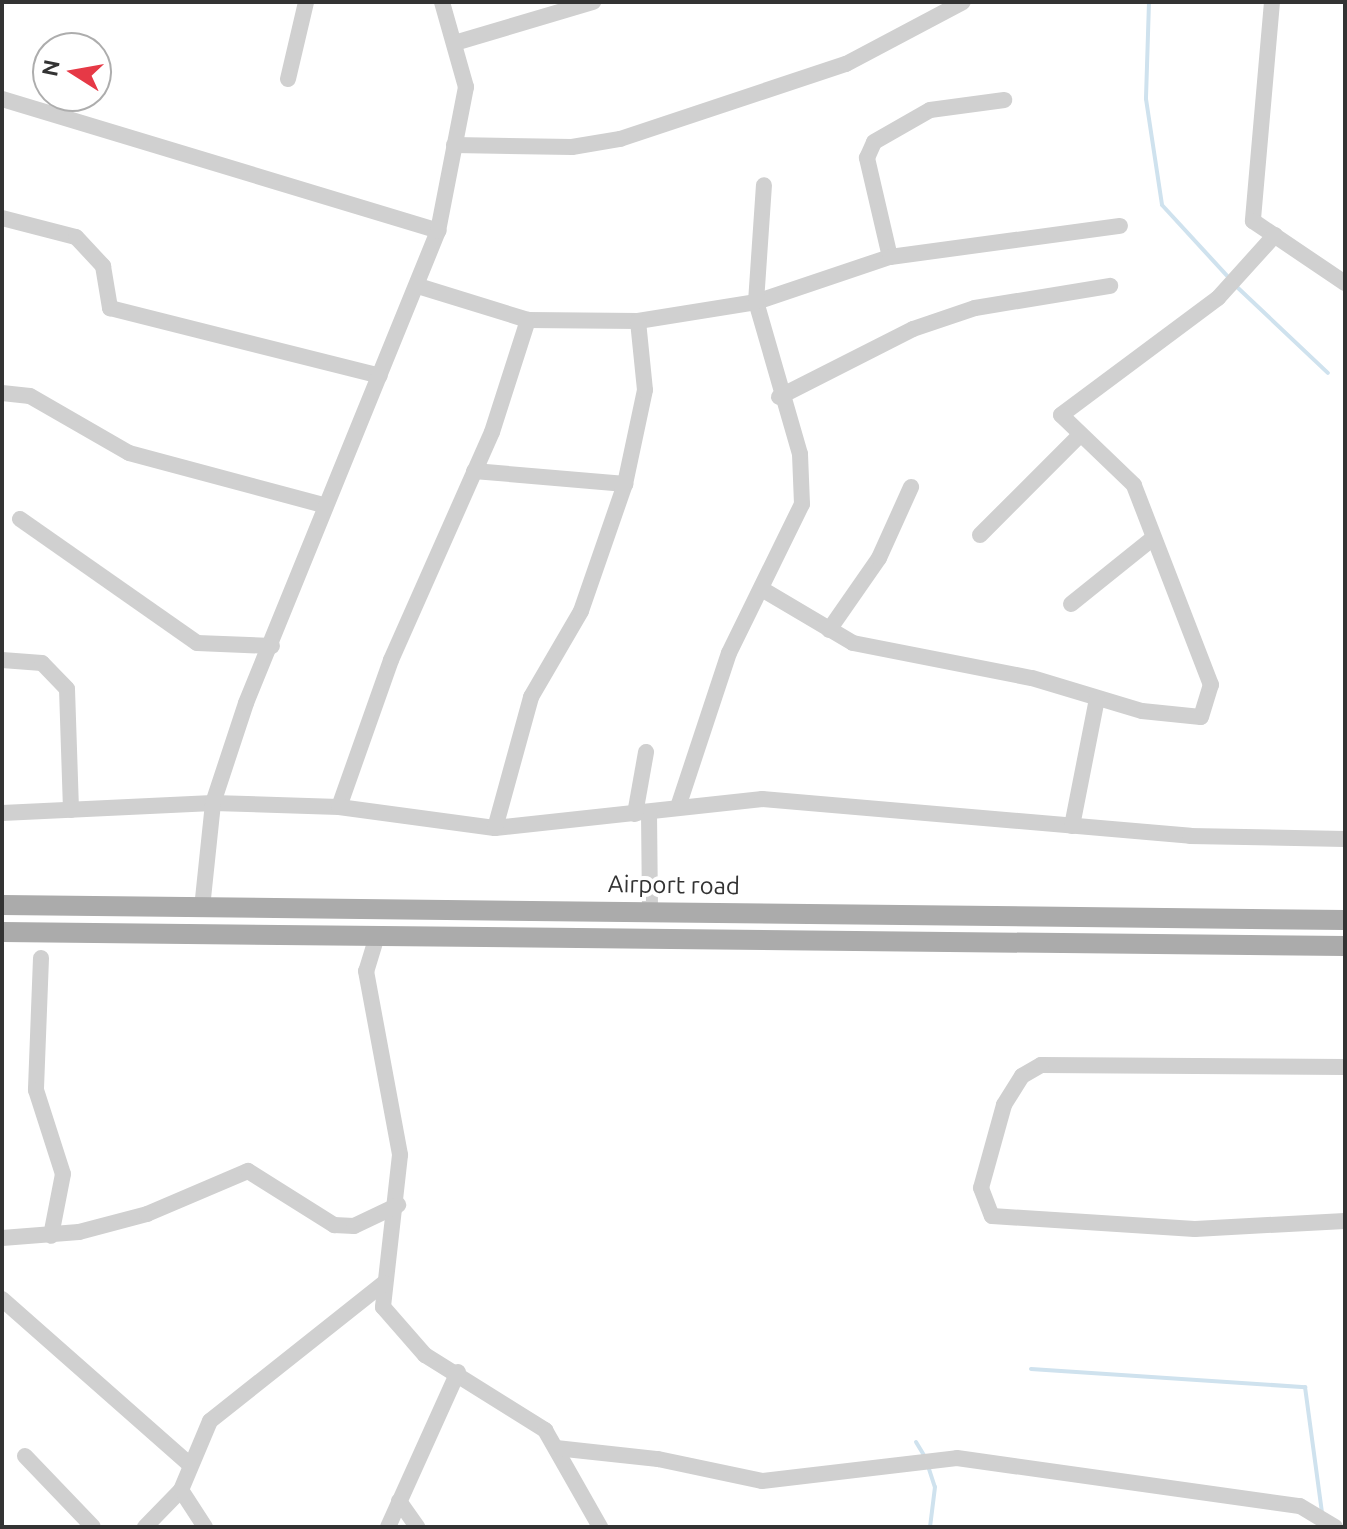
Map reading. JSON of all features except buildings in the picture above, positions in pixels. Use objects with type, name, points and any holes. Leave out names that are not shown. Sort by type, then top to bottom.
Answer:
[{"type":"main road","name":"Airport road","points":[[2,905],[1345,920]]},
{"type":"main road","points":[[972,917],[973,941]]},
{"type":"main road","points":[[2,932],[1345,946]]},
{"type":"street","points":[[288,79],[306,2]]},
{"type":"street","points":[[202,908],[213,803],[323,505],[418,286],[438,231],[466,87],[458,42],[442,2]]},
{"type":"street","points":[[458,42],[593,2]]},
{"type":"street","points":[[454,145],[572,147],[620,139],[846,64],[963,2]]},
{"type":"street","points":[[1272,2],[1264,125],[1250,199],[1253,221],[1345,283]]},
{"type":"street","points":[[2,99],[438,231]]},
{"type":"street","points":[[890,257],[869,150],[930,110],[1004,100]]},
{"type":"street","points":[[678,807],[704,714],[765,591],[802,504],[800,454],[779,397],[756,302],[764,185]]},
{"type":"street","points":[[2,218],[76,237],[103,266],[110,308],[380,376]]},
{"type":"street","points":[[418,286],[528,320],[638,321],[756,302],[890,257],[1120,226]]},
{"type":"street","points":[[765,591],[829,630],[890,652],[1179,719],[1201,717],[1209,708],[1211,685],[1134,485],[1078,437],[1061,415],[1218,298],[1275,235]]},
{"type":"street","points":[[779,397],[950,316],[1110,286]]},
{"type":"street","points":[[339,807],[391,660],[474,471],[528,320]]},
{"type":"street","points":[[495,828],[531,697],[581,611],[625,484],[645,390],[638,321]]},
{"type":"street","points":[[2,393],[30,396],[129,453],[323,505]]},
{"type":"street","points":[[980,535],[1078,437]]},
{"type":"street","points":[[474,471],[625,484]]},
{"type":"street","points":[[829,630],[879,558],[911,487]]},
{"type":"street","points":[[20,519],[197,643],[272,646]]},
{"type":"street","points":[[1071,604],[1153,538]]},
{"type":"street","points":[[2,660],[42,663],[67,689],[71,810]]},
{"type":"street","points":[[1072,826],[1097,698]]},
{"type":"street","points":[[646,752],[642,813],[650,911]]},
{"type":"street","points":[[2,813],[213,803],[339,807],[495,828],[762,799],[1072,826],[1345,839]]},
{"type":"street","points":[[377,936],[366,971],[400,1155],[398,1205],[384,1283],[383,1307],[395,1327],[545,1430],[600,1527]]},
{"type":"street","points":[[41,958],[36,1090],[63,1174],[51,1236]]},
{"type":"street","points":[[1345,1067],[1041,1065],[1022,1076],[1004,1105],[981,1188],[992,1216],[1195,1229],[1345,1221]]},
{"type":"street","points":[[2,1238],[51,1236],[147,1214],[248,1171],[334,1225],[354,1226],[398,1205]]},
{"type":"street","points":[[145,1527],[181,1490],[189,1464],[210,1421],[384,1283]]},
{"type":"street","points":[[2,1299],[189,1464]]},
{"type":"street","points":[[388,1527],[458,1372]]},
{"type":"street","points":[[556,1448],[658,1459],[762,1481],[957,1458],[1300,1506],[1335,1527]]},
{"type":"street","points":[[25,1456],[93,1527]]},
{"type":"street","points":[[181,1490],[205,1527]]},
{"type":"street","points":[[399,1501],[417,1527]]},
{"type":"waterway","points":[[1149,2],[1146,99],[1162,205],[1231,280]]},
{"type":"waterway","points":[[1237,287],[1328,373]]},
{"type":"waterway","points":[[1031,1369],[1305,1387],[1322,1513]]},
{"type":"waterway","points":[[916,1442],[925,1457]]},
{"type":"waterway","points":[[928,1466],[935,1487],[930,1527]]}]
